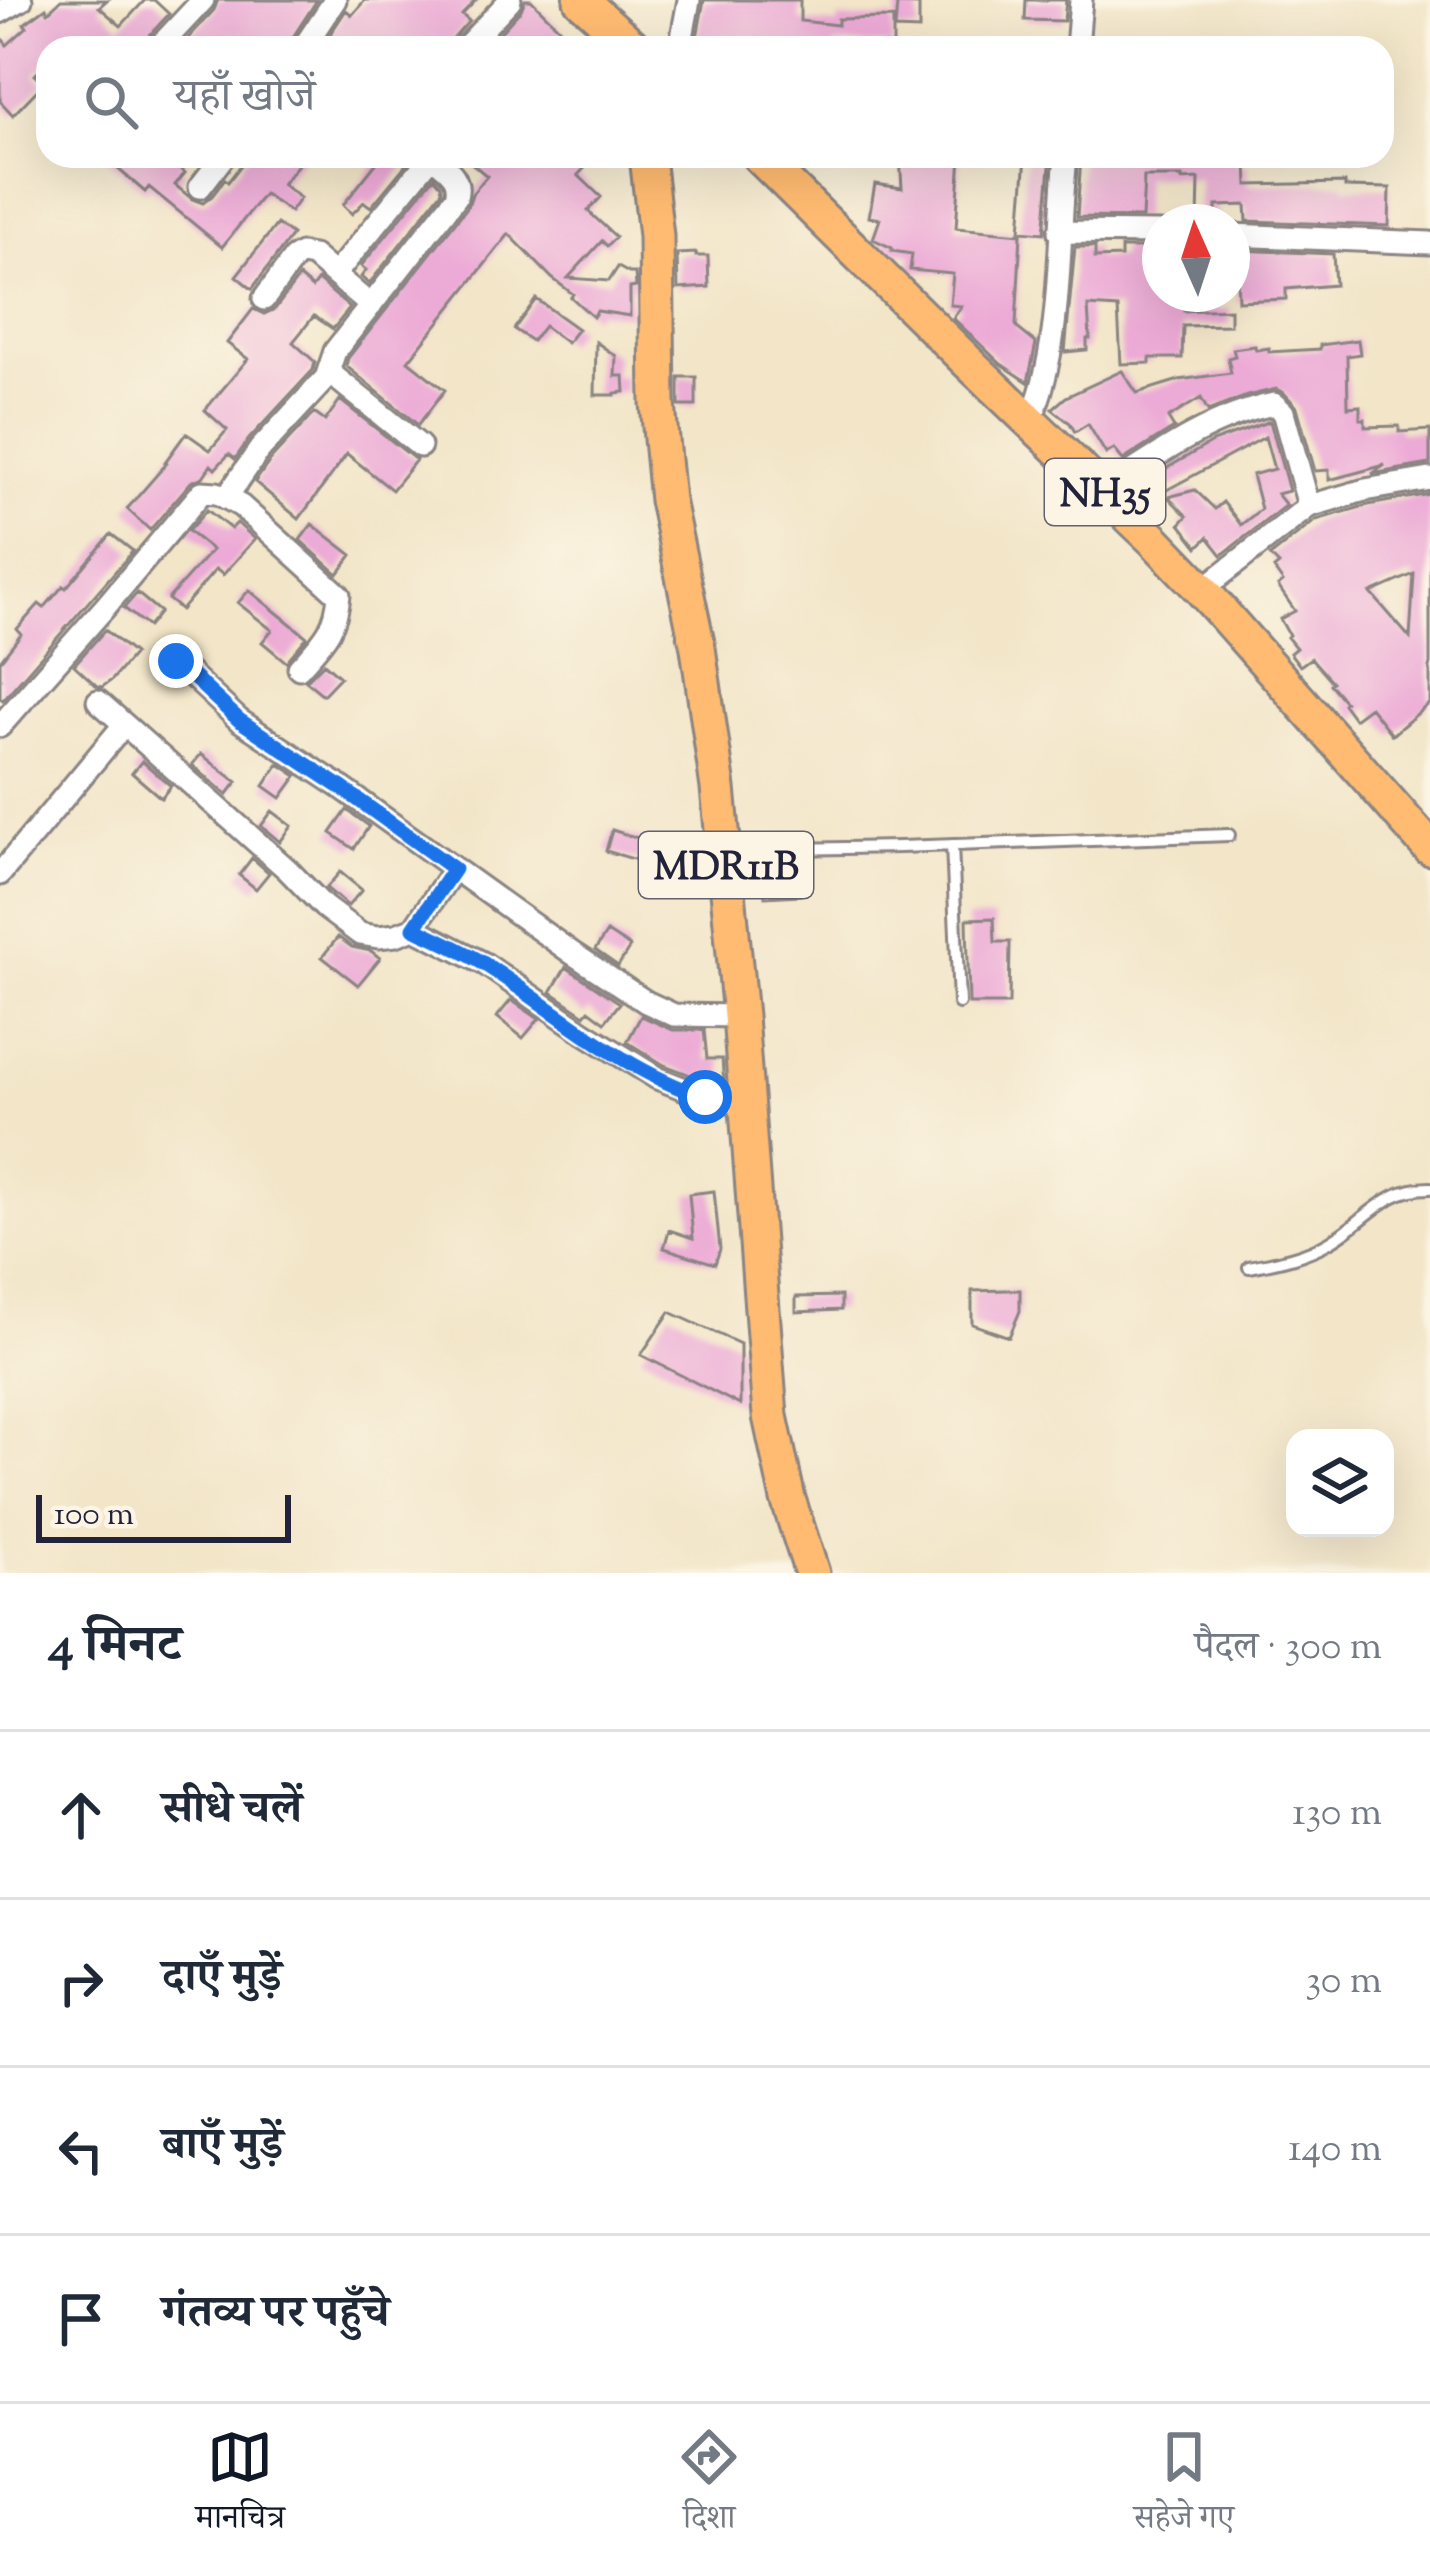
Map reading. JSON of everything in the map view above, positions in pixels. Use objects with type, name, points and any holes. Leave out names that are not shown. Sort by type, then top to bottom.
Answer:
[{"type":"main road","name":"MDR11B","points":[[648,168],[656,236],[658,403],[667,500],[698,648],[725,850],[770,1416],[788,1498],[812,1573]]},
{"type":"main road","name":"NH35","points":[[771,168],[1202,590],[1428,843]]},
{"type":"street","points":[[0,12],[21,0]]},
{"type":"street","points":[[169,36],[203,0]]},
{"type":"street","points":[[311,36],[335,0]]},
{"type":"street","points":[[476,36],[510,0]]},
{"type":"street","points":[[682,36],[689,0]]},
{"type":"street","points":[[1078,36],[1081,0]]},
{"type":"street","points":[[200,187],[215,168]]},
{"type":"street","points":[[336,274],[422,168]]},
{"type":"street","points":[[226,498],[260,449],[330,373],[335,351],[456,197],[455,176],[446,168]]},
{"type":"street","points":[[1030,421],[1042,392],[1054,313],[1065,168]]},
{"type":"street","points":[[1059,232],[1142,233]]},
{"type":"street","points":[[1250,237],[1430,243]]},
{"type":"street","points":[[264,299],[302,254],[313,256],[371,306]]},
{"type":"street","points":[[330,373],[420,446]]},
{"type":"street","points":[[1103,491],[1185,438],[1274,404],[1282,412],[1309,506]]},
{"type":"street","points":[[1202,590],[1309,506],[1430,479]]},
{"type":"street","points":[[0,725],[196,497],[208,491],[241,506],[339,595],[330,633],[299,668]]},
{"type":"street","points":[[176,661],[239,720],[572,953],[663,1011],[674,1016],[740,1016]]},
{"type":"street","points":[[98,701],[324,907],[360,934],[396,935],[414,928],[454,869]]},
{"type":"street","points":[[0,874],[124,725]]},
{"type":"street","points":[[414,928],[484,964],[657,1078],[705,1097],[746,1104]]},
{"type":"lane","points":[[725,850],[1229,835]]},
{"type":"lane","points":[[952,845],[959,1003]]},
{"type":"lane","points":[[1249,1267],[1285,1260],[1329,1243],[1401,1191],[1430,1188]]},
{"type":"building","points":[[61,0],[107,0],[99,7],[121,26],[145,0],[154,0],[169,14],[149,36],[36,36],[36,91],[13,115],[0,101],[0,36],[7,45],[27,27],[24,24],[46,8],[48,12]]},
{"type":"building","points":[[218,0],[317,0],[294,36],[190,36]]},
{"type":"building","points":[[365,0],[476,0],[462,15],[469,21],[456,36],[329,36],[346,10],[352,15]]},
{"type":"building","points":[[525,0],[531,0],[567,36],[497,36]]},
{"type":"building","points":[[704,0],[800,0],[800,21],[838,25],[838,19],[893,18],[893,36],[697,36]]},
{"type":"building","points":[[1026,0],[1066,0],[1064,21],[1025,20]]},
{"type":"building","points":[[897,4],[919,5],[919,30],[895,29]]},
{"type":"building","points":[[117,168],[179,168],[185,173],[175,185],[203,203],[239,168],[295,168],[282,184],[300,198],[290,212],[264,194],[222,247],[149,187],[145,192]]},
{"type":"building","points":[[372,168],[403,168],[371,207],[364,202],[352,214],[343,205]]},
{"type":"building","points":[[477,168],[585,168],[578,175],[601,197],[588,211],[616,237],[607,246],[602,241],[568,278],[609,281],[618,267],[635,273],[630,316],[597,311],[593,317],[509,234],[408,361],[445,390],[418,425],[346,366],[348,358],[487,176]]},
{"type":"building","points":[[901,168],[960,168],[956,228],[1021,234],[1016,324],[1036,343],[1028,382],[1001,364],[953,318],[962,306],[950,305],[953,274],[910,270],[912,254],[892,251],[873,239],[880,219],[869,217],[875,184],[902,188]]},
{"type":"building","points":[[1025,168],[1050,168],[1044,233],[1020,231]]},
{"type":"building","points":[[1080,168],[1247,168],[1248,185],[1345,183],[1345,187],[1390,188],[1389,226],[1250,221],[1250,204],[1198,204],[1199,179],[1144,177],[1142,218],[1077,217]]},
{"type":"building","points":[[434,177],[442,191],[369,284],[361,277],[366,270],[361,266]]},
{"type":"building","points":[[277,224],[292,235],[252,289],[236,276]]},
{"type":"building","points":[[1075,247],[1095,247],[1095,258],[1121,257],[1121,248],[1142,248],[1142,312],[1230,312],[1230,325],[1183,326],[1182,358],[1121,364],[1118,308],[1088,306],[1087,350],[1065,352]]},
{"type":"building","points":[[1250,251],[1333,254],[1335,285],[1286,289],[1286,299],[1250,300]]},
{"type":"building","points":[[677,254],[708,256],[709,287],[678,289]]},
{"type":"building","points":[[299,277],[312,288],[318,280],[350,308],[333,329],[314,316],[293,342],[315,362],[313,370],[235,459],[229,454],[215,469],[211,465],[150,530],[127,509],[186,433],[210,450],[227,430],[205,410],[248,359],[227,343],[253,309],[264,314],[275,309]]},
{"type":"building","points":[[536,299],[578,329],[567,343],[544,326],[532,341],[514,329]]},
{"type":"building","points":[[1358,340],[1360,354],[1347,356],[1348,407],[1360,406],[1365,427],[1430,430],[1430,464],[1372,474],[1385,465],[1329,480],[1329,470],[1315,471],[1297,407],[1276,389],[1208,411],[1201,398],[1168,418],[1174,428],[1123,460],[1114,449],[1106,454],[1088,424],[1075,432],[1052,409],[1066,397],[1122,371],[1137,393],[1179,380],[1231,373],[1228,358],[1235,356],[1233,349],[1320,349],[1320,345]]},
{"type":"building","points":[[596,342],[616,356],[615,376],[624,376],[625,392],[595,395]]},
{"type":"building","points":[[679,377],[696,377],[696,406],[679,406]]},
{"type":"building","points":[[340,400],[416,460],[392,490],[347,454],[299,519],[255,482],[314,413],[325,421]]},
{"type":"building","points":[[1270,421],[1289,491],[1277,494],[1286,505],[1222,555],[1208,537],[1198,547],[1180,524],[1187,516],[1168,497],[1195,490],[1215,509],[1223,502],[1241,525],[1261,509],[1252,475],[1274,469],[1265,437],[1163,492],[1148,479],[1212,442]]},
{"type":"building","points":[[1430,494],[1430,703],[1392,735],[1370,707],[1354,719],[1311,658],[1300,666],[1290,653],[1296,648],[1280,619],[1295,611],[1278,586],[1283,582],[1274,569],[1279,565],[1270,556],[1316,520]],"holes":[[[1414,574],[1410,638],[1371,593]]]},
{"type":"building","points":[[207,510],[231,529],[237,523],[255,539],[223,575],[216,569],[181,610],[168,599],[212,550],[188,531]]},
{"type":"building","points":[[312,524],[352,555],[338,574],[300,540]]},
{"type":"building","points":[[111,534],[133,551],[3,700],[0,661],[21,634],[17,629],[39,604],[44,608],[66,588]]},
{"type":"building","points":[[249,590],[307,637],[286,662],[262,642],[272,630],[238,603]]},
{"type":"building","points":[[137,593],[160,612],[148,627],[124,608]]},
{"type":"building","points":[[105,630],[134,654],[102,687],[74,665]]},
{"type":"building","points":[[324,663],[340,677],[323,695],[306,681]]},
{"type":"building","points":[[201,754],[237,782],[227,795],[192,765]]},
{"type":"building","points":[[142,761],[171,786],[161,798],[132,773]]},
{"type":"building","points":[[279,764],[297,776],[281,798],[264,786]]},
{"type":"building","points":[[347,810],[369,826],[354,849],[331,833]]},
{"type":"building","points":[[272,811],[292,826],[280,842],[261,826]]},
{"type":"building","points":[[612,830],[666,847],[660,867],[606,851]]},
{"type":"building","points":[[252,858],[269,873],[256,889],[239,875]]},
{"type":"building","points":[[799,871],[800,895],[765,897],[763,872]]},
{"type":"building","points":[[340,872],[362,890],[348,906],[326,888]]},
{"type":"building","points":[[994,918],[995,942],[1010,942],[1009,1004],[969,1004],[967,919]]},
{"type":"building","points":[[607,932],[630,947],[618,966],[595,950]]},
{"type":"building","points":[[338,937],[380,958],[358,985],[322,957]]},
{"type":"building","points":[[566,967],[620,1003],[605,1022],[551,992]]},
{"type":"building","points":[[511,1000],[539,1019],[523,1038],[497,1017]]},
{"type":"building","points":[[641,1016],[673,1030],[704,1030],[707,1059],[722,1059],[724,1085],[664,1065],[627,1042]]},
{"type":"building","points":[[714,1191],[720,1249],[715,1264],[664,1248],[669,1230],[693,1238],[689,1194]]},
{"type":"building","points":[[1020,1290],[1020,1311],[1009,1337],[972,1324],[972,1291]]},
{"type":"building","points":[[841,1296],[841,1310],[796,1312],[796,1297]]},
{"type":"building","points":[[670,1312],[740,1344],[740,1405],[641,1355]]},
{"type":"route","points":[[176,661],[239,720],[454,869],[414,928],[484,964],[657,1078],[705,1097]]}]
